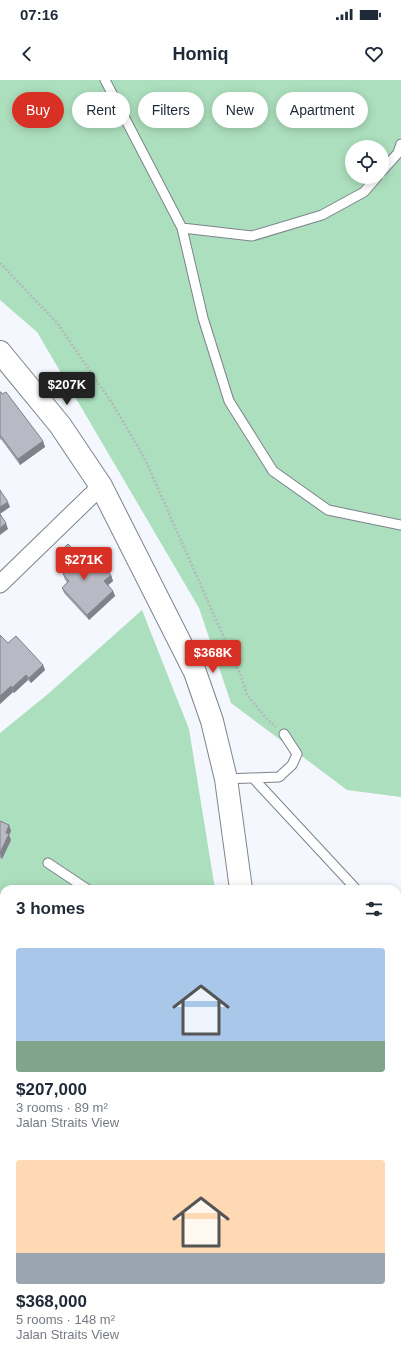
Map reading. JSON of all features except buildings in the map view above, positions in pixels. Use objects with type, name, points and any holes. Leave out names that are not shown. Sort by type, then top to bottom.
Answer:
[{"type":"street","points":[[0,352],[60,425],[101,486],[195,672],[212,721],[226,779],[241,885]]},
{"type":"street","points":[[0,584],[101,486]]},
{"type":"lane","points":[[105,80],[182,228],[203,318],[229,401],[273,471],[328,510],[401,525]]},
{"type":"lane","points":[[389,163],[398,153],[401,144]]},
{"type":"lane","points":[[182,228],[252,236],[322,215],[364,192],[371,184]]},
{"type":"lane","points":[[226,779],[279,777],[292,764],[297,754],[284,734]]},
{"type":"lane","points":[[253,778],[352,885]]},
{"type":"lane","points":[[48,863],[81,885]]},
{"type":"path","points":[[0,263],[58,324],[112,403],[144,457],[241,676],[247,695],[268,720],[284,734]]},
{"type":"green space","points":[[0,80],[401,80],[401,797],[347,790],[231,703],[199,608],[37,332],[0,300]]},
{"type":"green space","points":[[142,610],[189,729],[214,885],[0,885],[0,733],[48,694]]}]
